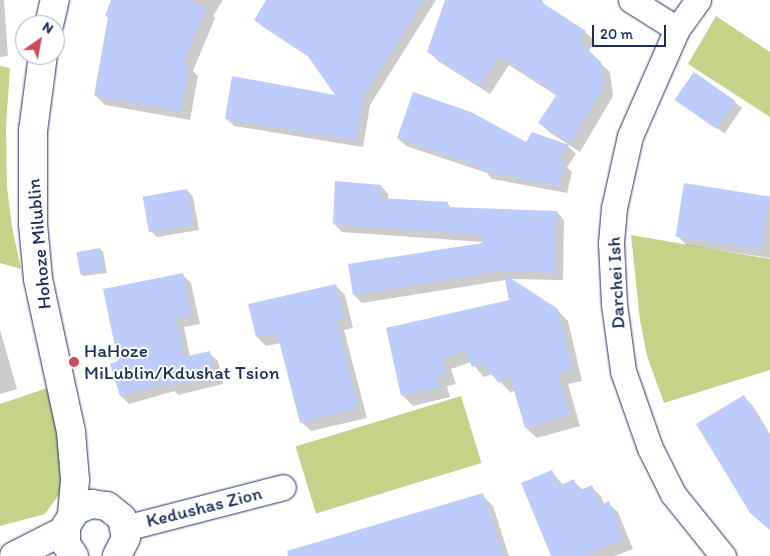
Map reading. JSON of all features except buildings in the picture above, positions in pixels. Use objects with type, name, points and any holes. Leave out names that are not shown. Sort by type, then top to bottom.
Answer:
[{"type":"street","points":[[51,15],[55,0]]},
{"type":"street","points":[[631,0],[676,29]]},
{"type":"street","name":"Darchei Ish","points":[[698,0],[676,29],[630,136],[613,217],[611,243],[614,304],[623,371],[650,448],[673,494],[723,556]]},
{"type":"street","name":"Hohoze Milublin","points":[[42,65],[33,131],[33,224],[38,279],[72,432],[75,480],[69,522]]},
{"type":"street","name":"Hohoze Milublin","points":[[72,432],[91,477],[106,506],[119,514],[125,528]]},
{"type":"street","name":"Kedushas Zion","points":[[125,528],[283,487]]},
{"type":"street","points":[[14,556],[69,522],[88,504],[106,506]]},
{"type":"street","points":[[69,522],[66,544],[74,556]]},
{"type":"street","points":[[117,556],[125,543],[125,528]]},
{"type":"street","points":[[40,556],[74,556]]},
{"type":"green space","points":[[716,16],[770,52],[770,117],[688,64]]},
{"type":"green space","points":[[0,66],[10,68],[6,127],[7,187],[12,227],[21,269],[0,263]]},
{"type":"green space","points":[[631,235],[770,259],[770,370],[664,403],[647,356],[640,320]]},
{"type":"green space","points":[[47,388],[69,457],[63,489],[45,514],[0,526],[0,404]]},
{"type":"green space","points":[[461,396],[481,463],[316,514],[296,447]]},
{"type":"place","name":"HaHoze MiLublin/Kdushat Tsion","points":[[74,362]]}]
